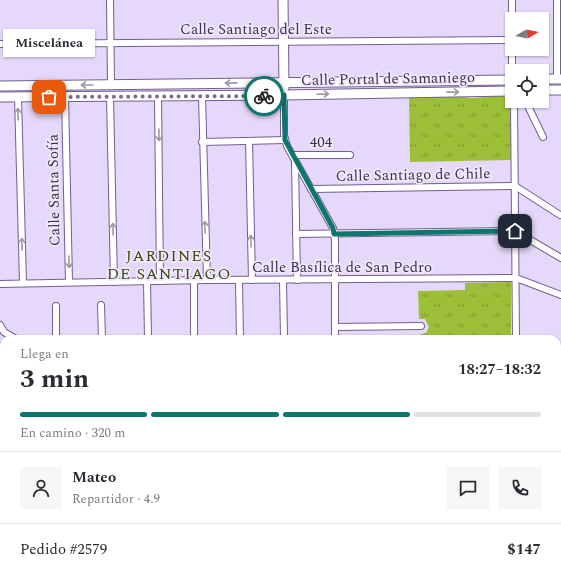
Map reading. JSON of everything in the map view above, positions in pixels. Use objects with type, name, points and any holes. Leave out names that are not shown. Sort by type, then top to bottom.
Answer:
[{"type":"street","points":[[110,0],[111,85]]},
{"type":"street","points":[[283,0],[285,140],[333,228],[336,335]]},
{"type":"street","points":[[512,0],[512,12]]},
{"type":"street","points":[[557,0],[559,79]]},
{"type":"street","name":"Calle Santiago del Este","points":[[0,44],[505,40]]},
{"type":"street","name":"Calle Portal de Samaniego","points":[[0,86],[505,80]]},
{"type":"street","points":[[549,90],[561,90]]},
{"type":"street","name":"Calle Portal de Samaniego","points":[[0,97],[202,96],[505,91]]},
{"type":"street","points":[[158,96],[160,281]]},
{"type":"street","points":[[202,96],[202,142],[207,280]]},
{"type":"street","points":[[18,97],[23,283]]},
{"type":"street","name":"Calle Santa Sofía","points":[[65,97],[69,282]]},
{"type":"street","points":[[110,97],[114,282]]},
{"type":"street","points":[[514,108],[517,335]]},
{"type":"street","points":[[529,108],[543,137]]},
{"type":"street","points":[[202,142],[285,140]]},
{"type":"street","points":[[249,141],[252,280]]},
{"type":"street","name":"404","points":[[294,158],[350,155]]},
{"type":"street","points":[[294,158],[297,280]]},
{"type":"street","points":[[515,186],[560,215]]},
{"type":"street","name":"Calle Santiago de Chile","points":[[311,190],[515,186]]},
{"type":"street","points":[[296,234],[515,231],[561,258]]},
{"type":"street","name":"Calle Basílica de San Pedro","points":[[0,284],[207,280],[516,278],[561,295]]},
{"type":"street","points":[[239,280],[240,335]]},
{"type":"street","points":[[283,280],[284,335]]},
{"type":"street","points":[[147,281],[148,335]]},
{"type":"street","points":[[194,281],[194,335]]},
{"type":"street","points":[[101,305],[102,335]]},
{"type":"street","points":[[56,306],[56,335]]},
{"type":"street","points":[[0,325],[4,332],[9,335]]},
{"type":"street","points":[[335,327],[421,326]]},
{"type":"green space","points":[[505,94],[505,108],[510,108],[511,160],[410,162],[409,95],[442,95],[477,98]]},
{"type":"green space","points":[[511,282],[511,335],[419,335],[426,333],[429,327],[425,319],[419,319],[418,291],[465,290],[465,283]]},
{"type":"way so far","points":[[49,97],[264,96]]},
{"type":"place","name":"Miscelánea","points":[[49,97]]},
{"type":"district","name":"JARDINES DE SANTIAGO","points":[[169,265]]},
{"type":"route","points":[[264,96],[284,95],[284,135],[287,146],[333,228],[334,234],[515,231]]}]
